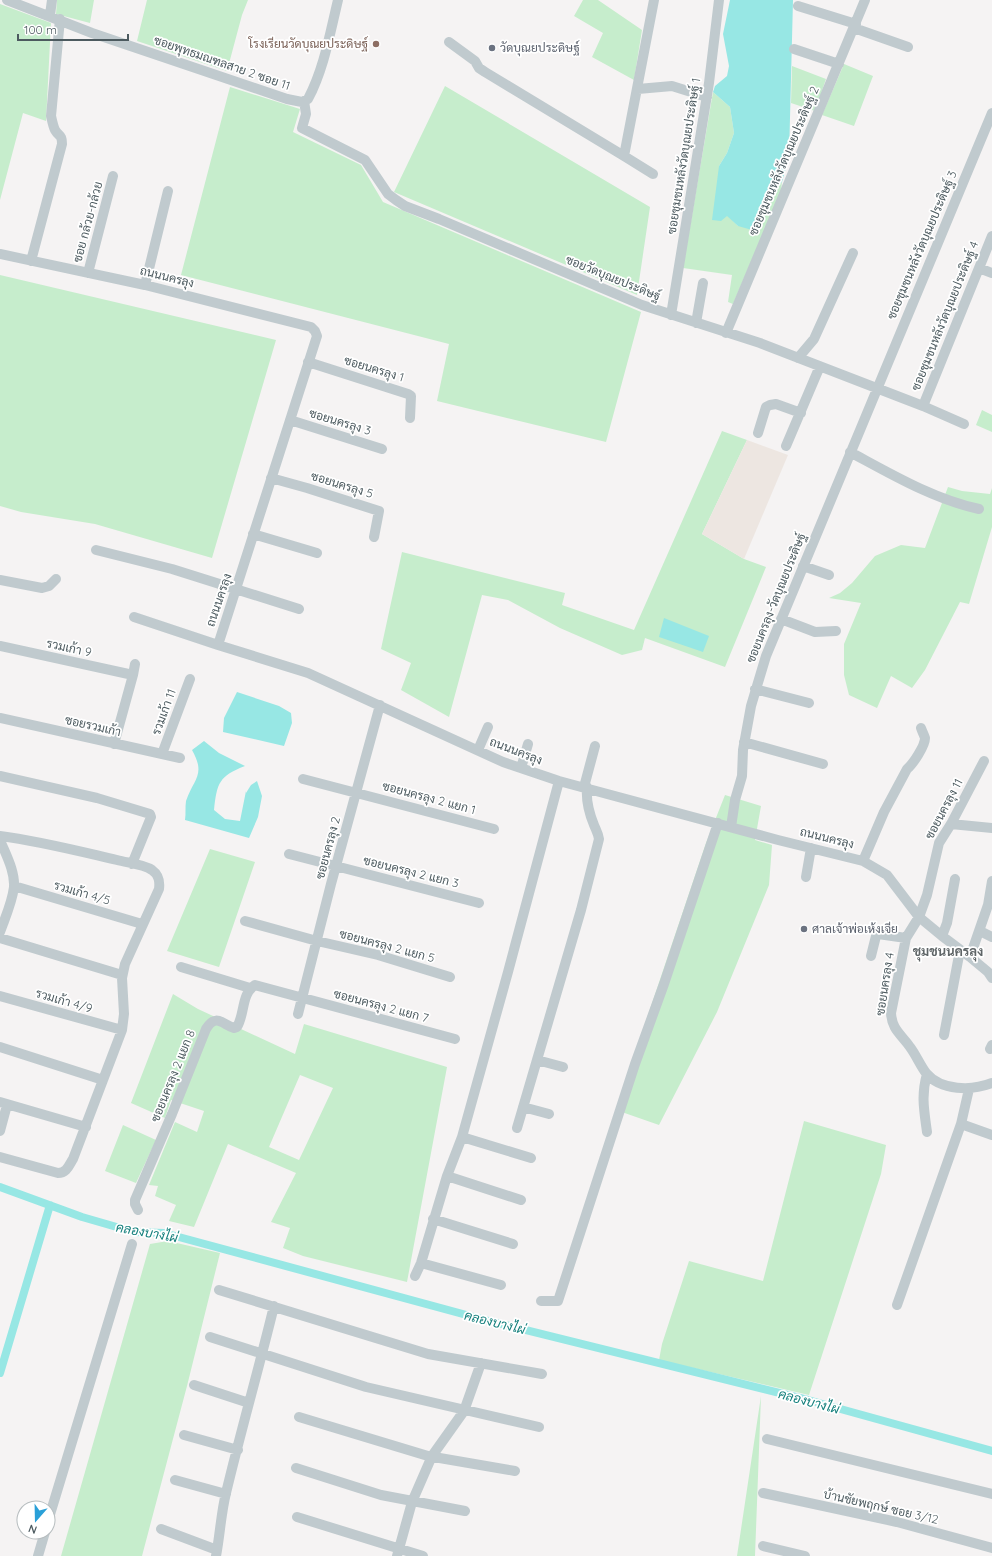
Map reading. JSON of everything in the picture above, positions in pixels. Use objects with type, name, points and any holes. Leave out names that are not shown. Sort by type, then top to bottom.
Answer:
[{"type":"street","name":"ซอยพุทธมณฑลสาย 2 ซอย 11","points":[[7,0],[50,15],[92,33],[287,99],[302,102],[304,101]]},
{"type":"street","points":[[50,15],[52,0]]},
{"type":"street","points":[[304,101],[308,99],[315,85],[338,0]]},
{"type":"street","points":[[624,156],[654,0]]},
{"type":"street","name":"ซอยชุมชนหลังวัดบุณยประดิษฐ์ 1","points":[[671,315],[707,97],[719,0]]},
{"type":"street","name":"ซอยชุมชนหลังวัดบุณยประดิษฐ์ 2","points":[[726,333],[865,0]]},
{"type":"street","points":[[798,6],[908,47]]},
{"type":"street","points":[[31,261],[62,144],[62,138],[54,129],[51,116],[60,19]]},
{"type":"street","points":[[448,42],[475,61],[479,68],[485,72],[653,174]]},
{"type":"street","points":[[794,49],[839,64]]},
{"type":"street","points":[[638,89],[672,86],[707,97]]},
{"type":"street","name":"ซอยวัดบุณยประดิษฐ์","points":[[304,101],[306,114],[302,128],[365,160],[388,194],[405,206],[642,305],[760,343],[923,406],[964,424]]},
{"type":"street","name":"ซอยชุมชนหลังวัดบุณยประดิษฐ์ 3","points":[[877,388],[992,113]]},
{"type":"street","name":"ซอย กล้วย-กล้วย","points":[[88,273],[113,176]]},
{"type":"street","points":[[145,285],[168,191]]},
{"type":"street","name":"ซอยชุมชนหลังวัดบุณยประดิษฐ์ 4","points":[[923,406],[992,236]]},
{"type":"street","points":[[798,358],[814,339],[853,253]]},
{"type":"street","name":"ถนนนครลุง","points":[[0,254],[145,285],[311,327],[315,331],[317,336],[218,645],[308,673],[478,750],[521,768],[559,781],[863,861],[887,875],[919,917],[988,972],[992,978]]},
{"type":"street","points":[[979,268],[992,273]]},
{"type":"street","points":[[696,323],[703,283]]},
{"type":"street","name":"ซอยนครลุง 1","points":[[308,362],[412,396],[410,418]]},
{"type":"street","points":[[786,446],[820,366]]},
{"type":"street","name":"ซอยนครลุง-วัดบุณยประดิษฐ์","points":[[731,827],[735,800],[742,776],[744,742],[755,689],[766,656],[877,388]]},
{"type":"street","points":[[758,433],[766,407],[770,405],[776,404],[801,412]]},
{"type":"street","name":"ซอยนครลุง 3","points":[[290,420],[382,449]]},
{"type":"street","points":[[850,452],[912,485],[962,506],[979,510]]},
{"type":"street","name":"ซอยนครลุง 5","points":[[271,478],[379,511],[374,537]]},
{"type":"street","points":[[253,534],[316,553]]},
{"type":"street","points":[[96,550],[172,569],[300,609]]},
{"type":"street","points":[[803,566],[828,575]]},
{"type":"street","points":[[0,580],[42,588],[49,586],[56,579]]},
{"type":"street","points":[[134,617],[218,645]]},
{"type":"street","points":[[781,619],[815,632],[836,631]]},
{"type":"street","name":"รวมเก้า 9","points":[[0,646],[133,676]]},
{"type":"street","points":[[114,744],[135,664]]},
{"type":"street","name":"รวมเก้า 11","points":[[162,754],[190,679]]},
{"type":"street","points":[[755,689],[809,703]]},
{"type":"street","name":"ซอยนครลุง 2","points":[[298,1014],[318,941],[336,866],[380,705]]},
{"type":"street","name":"ซอยรวมเก้า","points":[[0,718],[180,758]]},
{"type":"street","points":[[478,750],[488,727]]},
{"type":"street","points":[[863,861],[884,812],[907,769],[913,764],[920,751],[925,739],[921,728]]},
{"type":"street","points":[[744,742],[823,764]]},
{"type":"street","points":[[521,768],[528,744]]},
{"type":"street","points":[[517,1128],[581,910],[598,839],[598,831],[590,816],[585,787],[595,746]]},
{"type":"street","name":"ซอยนครลุง 11","points":[[919,917],[927,895],[939,843],[952,824],[956,812],[984,761]]},
{"type":"street","points":[[0,776],[97,798],[150,814],[151,817],[132,864]]},
{"type":"street","name":"ซอยนครลุง 2 แยก 1","points":[[303,779],[494,829]]},
{"type":"street","points":[[416,1276],[447,1176],[462,1137],[559,781]]},
{"type":"street","points":[[541,1301],[558,1301],[635,1064],[664,984],[718,823]]},
{"type":"street","points":[[952,824],[992,828]]},
{"type":"street","points":[[0,836],[66,848],[151,869],[159,878],[159,889],[142,924],[125,964],[122,975],[124,1014],[122,1030],[73,1159],[63,1173],[58,1173],[0,1157]]},
{"type":"street","points":[[0,840],[3,857],[10,864],[14,886],[0,932]]},
{"type":"street","points":[[806,877],[811,848]]},
{"type":"street","name":"ซอยนครลุง 2 แยก 3","points":[[289,854],[479,903]]},
{"type":"street","points":[[942,936],[947,923],[955,879]]},
{"type":"street","points":[[970,957],[988,906],[992,881]]},
{"type":"street","name":"รวมเก้า 4/5","points":[[14,886],[142,924]]},
{"type":"street","name":"ซอยนครลุง 4","points":[[919,917],[906,938],[892,1006],[892,1024],[910,1047],[927,1074],[941,1083],[969,1089],[992,1083]]},
{"type":"street","name":"ซอยนครลุง 2 แยก 5","points":[[245,921],[318,941],[378,955],[450,977]]},
{"type":"street","points":[[980,931],[992,937]]},
{"type":"street","points":[[871,956],[876,936],[878,934],[906,938]]},
{"type":"street","points":[[0,938],[122,975]]},
{"type":"street","points":[[944,1035],[960,950]]},
{"type":"street","points":[[181,967],[250,988],[255,985],[302,998]]},
{"type":"street","name":"ซอยนครลุง 2 แยก 8","points":[[138,1210],[135,1200],[206,1029],[209,1024],[217,1020],[223,1021],[234,1028],[236,1027],[241,1018],[246,996],[250,988]]},
{"type":"street","name":"รวมเก้า 4/9","points":[[0,996],[122,1030]]},
{"type":"street","name":"ซอยนครลุง 2 แยก 7","points":[[302,998],[454,1039]]},
{"type":"street","points":[[0,1047],[103,1080]]},
{"type":"street","points":[[537,1060],[563,1066]]},
{"type":"street","points":[[927,1074],[923,1087],[922,1100],[927,1132]]},
{"type":"street","points":[[897,1305],[961,1124],[969,1089]]},
{"type":"street","points":[[0,1131],[4,1103],[86,1126]]},
{"type":"street","points":[[523,1107],[549,1114]]},
{"type":"street","points":[[961,1124],[992,1135]]},
{"type":"street","points":[[462,1137],[531,1158]]},
{"type":"street","points":[[447,1176],[521,1200]]},
{"type":"street","points":[[433,1219],[513,1244]]},
{"type":"street","points":[[55,1500],[132,1244]]},
{"type":"street","points":[[421,1263],[501,1285]]},
{"type":"street","points":[[219,1290],[428,1354],[542,1374]]},
{"type":"street","points":[[161,1529],[216,1553],[226,1494],[263,1355],[274,1306]]},
{"type":"street","points":[[210,1337],[366,1387],[539,1427]]},
{"type":"street","points":[[398,1552],[412,1502],[432,1457],[464,1409],[482,1363]]},
{"type":"street","points":[[194,1385],[249,1403]]},
{"type":"street","points":[[299,1417],[432,1457],[515,1471]]},
{"type":"street","points":[[184,1435],[238,1450]]},
{"type":"street","points":[[767,1439],[992,1494]]},
{"type":"street","points":[[296,1468],[381,1495],[465,1511]]},
{"type":"street","points":[[175,1480],[226,1494]]},
{"type":"street","name":"บ้านชัยพฤกษ์ ซอย 3/12","points":[[764,1493],[897,1522],[992,1548]]},
{"type":"street","points":[[297,1517],[398,1552],[422,1556]]},
{"type":"street","points":[[38,1556],[43,1540]]},
{"type":"street","points":[[763,1546],[805,1556]]},
{"type":"green space","points":[[57,0],[94,0],[90,23],[56,14]]},
{"type":"green space","points":[[147,0],[248,0],[242,15],[227,71],[137,41]]},
{"type":"green space","points":[[583,0],[598,0],[642,30],[634,80],[592,57],[603,33],[574,16]]},
{"type":"green space","points":[[0,4],[51,23],[46,121],[23,113],[0,200]]},
{"type":"green space","points":[[844,64],[873,76],[854,126],[822,115]]},
{"type":"green space","points":[[792,66],[826,79],[815,111],[791,103]]},
{"type":"green space","points":[[445,86],[650,207],[637,295],[394,192]]},
{"type":"green space","points":[[230,87],[300,109],[293,132],[361,165],[383,202],[641,312],[606,442],[437,401],[449,344],[181,275]]},
{"type":"green space","points":[[713,92],[730,107],[734,133],[727,153],[719,166],[727,215],[738,226],[762,218],[765,197],[782,182],[781,191],[733,304],[728,302],[732,275],[683,268]]},
{"type":"green space","points":[[0,275],[276,340],[212,558],[95,524],[21,512],[0,506]]},
{"type":"green space","points":[[982,410],[992,415],[992,432],[976,425]]},
{"type":"green space","points":[[722,431],[747,440],[702,534],[744,559],[766,567],[725,667],[645,638],[642,650],[622,655],[560,628],[508,600],[482,595],[449,717],[401,690],[411,663],[381,649],[402,552],[565,593],[562,605],[634,630]]},
{"type":"green space","points":[[948,487],[962,491],[990,494],[992,488],[992,527],[969,604],[960,602],[925,670],[912,688],[891,676],[877,708],[849,695],[844,675],[844,644],[861,603],[829,598],[840,593],[852,583],[875,556],[901,545],[925,548]]},
{"type":"green space","points":[[725,795],[761,806],[755,840],[772,845],[769,885],[717,1012],[659,1125],[616,1110],[706,843]]},
{"type":"green space","points":[[210,849],[255,862],[219,967],[167,951]]},
{"type":"green space","points":[[173,994],[198,1009],[295,1054],[304,1024],[447,1067],[407,1282],[303,1256],[283,1248],[290,1228],[271,1222],[296,1173],[228,1144],[194,1227],[169,1221],[176,1205],[155,1196],[158,1186],[149,1185],[175,1122],[197,1132],[204,1111],[171,1100],[165,1118],[131,1103]],"holes":[[[300,1075],[333,1088],[299,1160],[269,1147]]]},
{"type":"green space","points":[[804,1121],[886,1145],[881,1174],[809,1395],[659,1360],[662,1344],[689,1261],[763,1281]]},
{"type":"green space","points":[[123,1125],[156,1140],[136,1183],[105,1171]]},
{"type":"green space","points":[[168,1241],[220,1253],[142,1556],[61,1556],[150,1244]]},
{"type":"green space","points":[[761,1396],[755,1556],[737,1556]]},
{"type":"sand","points":[[747,440],[788,455],[744,559],[702,534]]},
{"type":"water","points":[[730,0],[793,0],[789,157],[782,182],[765,197],[762,218],[752,230],[738,226],[727,216],[721,221],[712,220],[719,166],[727,153],[734,133],[730,107],[713,92],[715,86],[727,76],[729,66],[723,34]]},
{"type":"water","points":[[664,618],[709,636],[703,652],[659,637]]},
{"type":"water","points":[[237,692],[279,706],[291,713],[292,723],[284,746],[223,732],[224,718]]},
{"type":"water","points":[[204,741],[219,753],[245,766],[230,773],[218,787],[214,810],[225,819],[240,821],[246,791],[246,793],[251,785],[257,781],[262,796],[258,817],[249,838],[185,820],[186,801],[198,771],[196,758],[192,750]]},
{"type":"waterway","name":"คลองบางไผ่","points":[[0,1187],[82,1217],[134,1232],[164,1233],[485,1320],[808,1400],[992,1451]]},
{"type":"waterway","points":[[0,1373],[50,1205]]},
{"type":"place","name":"โรงเรียนวัดบุณยประดิษฐ์","points":[[376,44]]},
{"type":"place","name":"วัดบุณยประดิษฐ์","points":[[492,48]]},
{"type":"place","name":"ศาลเจ้าพ่อเห้งเจีย","points":[[804,929]]},
{"type":"district","name":"ชุมชนนครลุง","points":[[948,951]]}]
